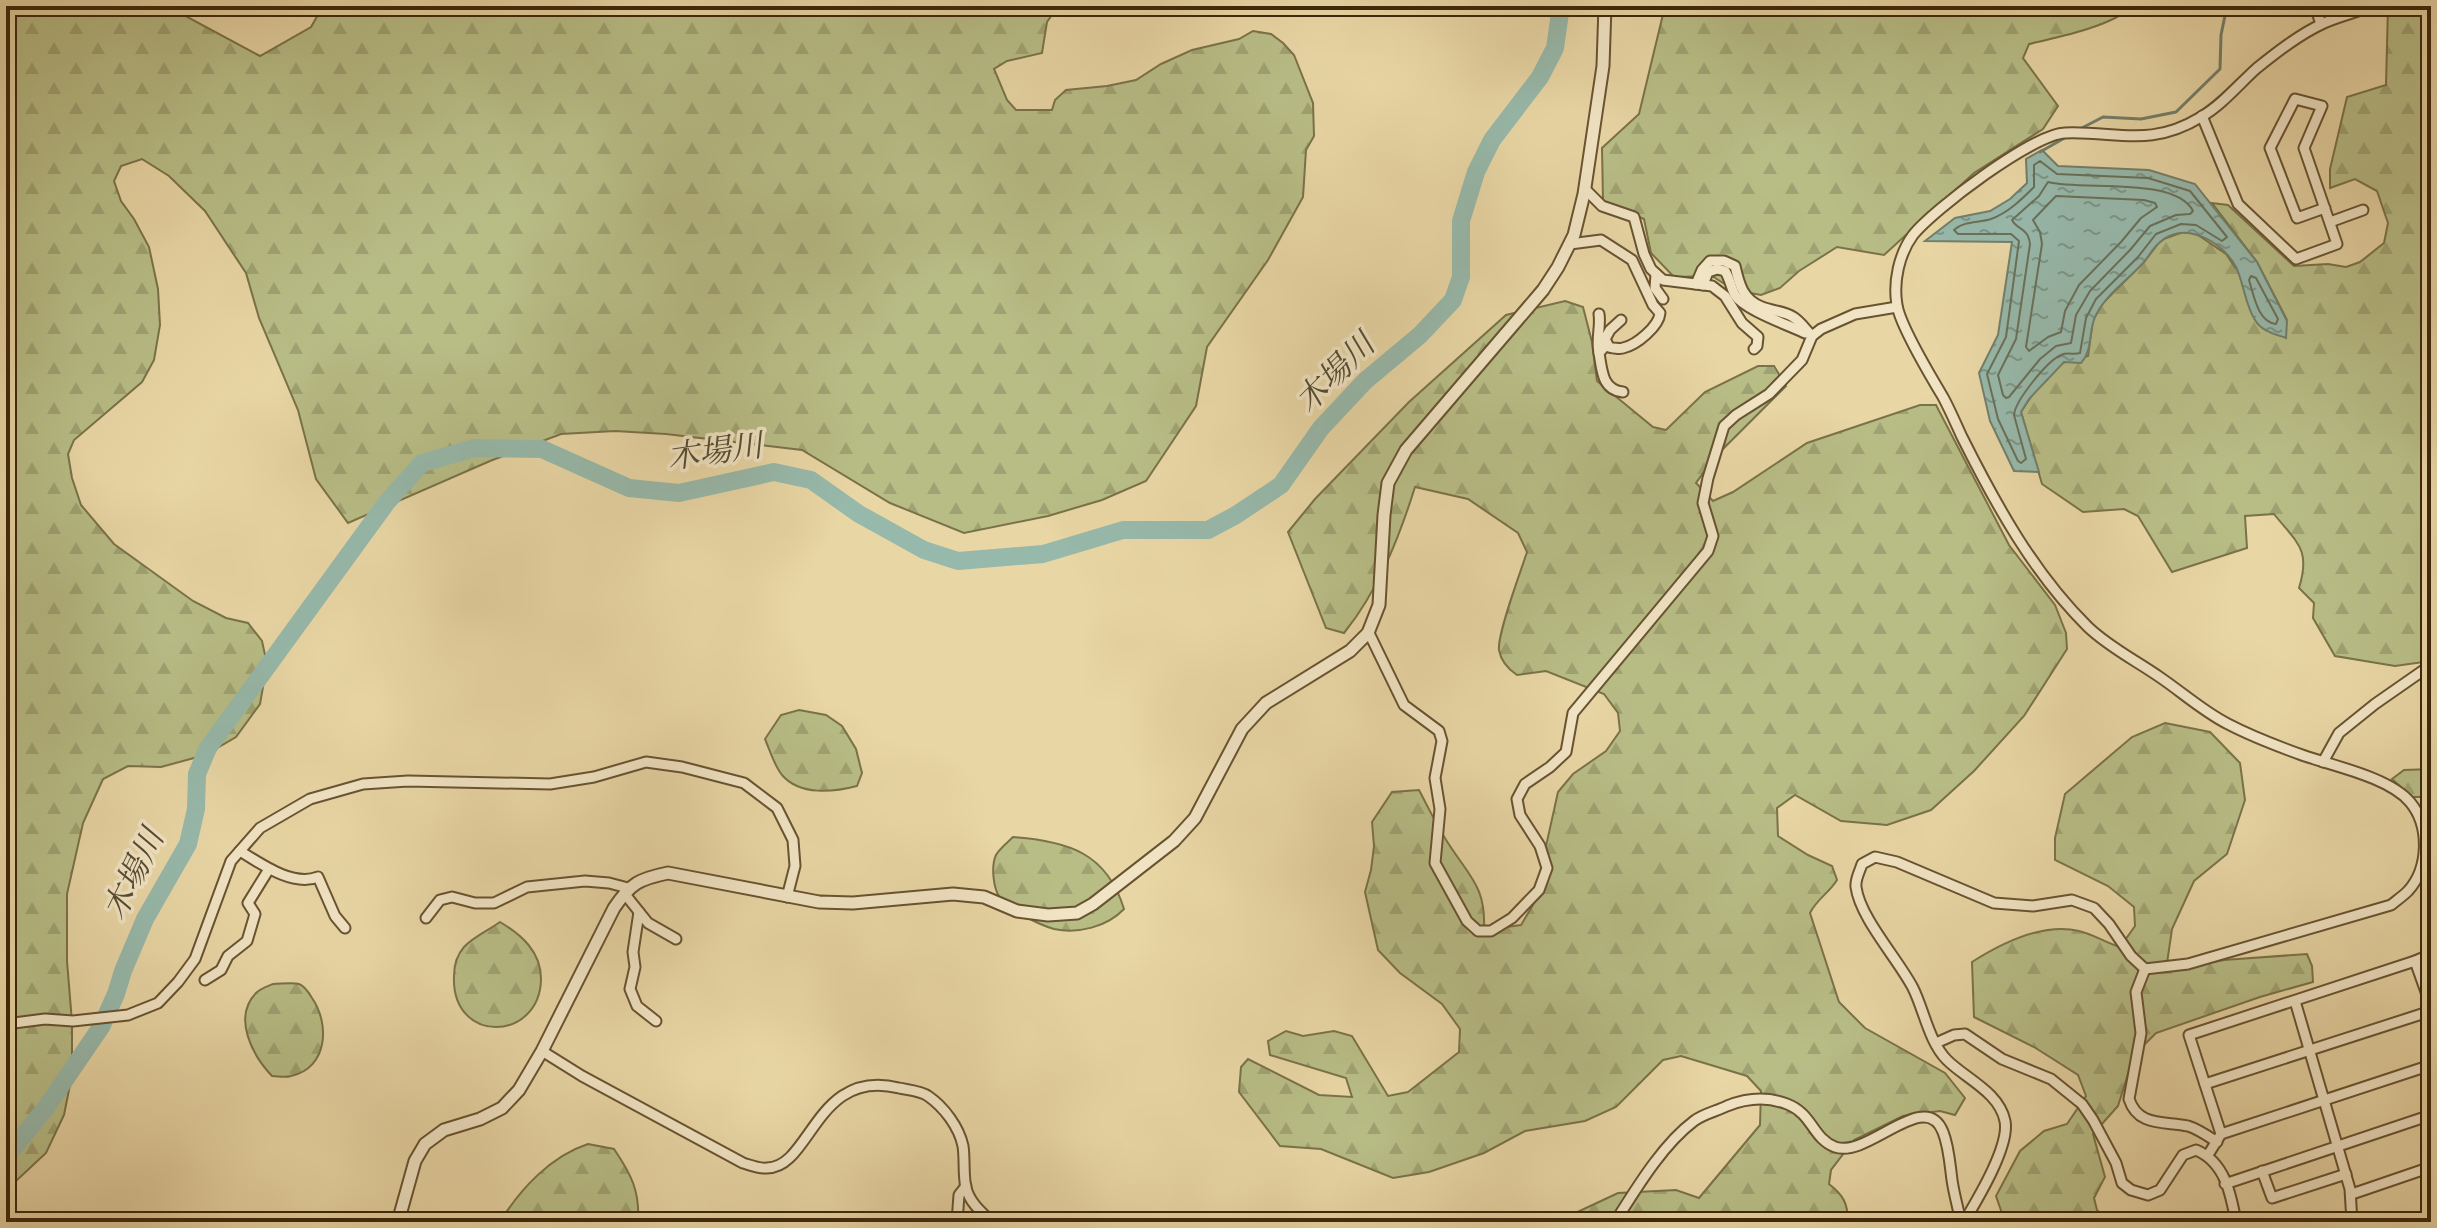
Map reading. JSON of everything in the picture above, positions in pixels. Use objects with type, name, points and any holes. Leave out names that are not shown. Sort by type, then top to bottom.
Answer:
[{"type":"street","points":[[933,6],[1026,9],[1041,6]]},
{"type":"street","points":[[398,1222],[415,1161],[425,1144],[444,1130],[480,1119],[502,1108],[519,1090],[614,908],[626,890],[644,878],[668,873],[819,902],[853,903],[953,894],[984,897],[1017,911],[1048,915],[1077,913],[1174,841],[1195,818],[1242,729],[1266,703],[1350,651],[1368,631],[1379,605],[1388,483],[1406,450],[1543,290],[1570,244],[1585,189],[1603,66],[1605,6]]},
{"type":"street","points":[[2315,6],[2321,24]]},
{"type":"street","points":[[1963,1222],[1986,1186],[2000,1151],[2005,1123],[1999,1108],[1982,1087],[1945,1059],[1936,1043],[1912,988],[1864,911],[1856,887],[1862,864],[1875,857],[1897,862],[1994,903],[2033,906],[2072,900],[2094,908],[2131,956],[2145,969],[2188,964],[2391,905],[2408,892],[2419,874],[2425,848],[2422,823],[2409,802],[2387,785],[2224,722],[2091,630],[2055,592],[1997,503],[1897,307],[1897,272],[1911,237],[1933,214],[1992,170],[2040,141],[2062,133],[2149,137],[2169,131],[2202,116],[2295,39],[2321,24],[2373,6]]},
{"type":"street","points":[[2202,116],[2238,204],[2296,259],[2337,244],[2330,222],[2304,148],[2322,106],[2295,99],[2270,148],[2297,218],[2325,208]]},
{"type":"street","points":[[1585,189],[1602,206],[1634,217],[1644,254],[1654,272],[1663,280],[1712,286],[1725,296],[1742,323],[1758,337],[1754,349]]},
{"type":"street","points":[[2330,222],[2363,210]]},
{"type":"street","points":[[1570,244],[1601,240],[1632,260],[1653,305],[1660,313],[1660,320],[1635,343],[1622,348],[1609,347],[1605,339],[1621,320]]},
{"type":"street","points":[[1699,285],[1702,270],[1710,261],[1724,261],[1735,266],[1746,298],[1762,307],[1794,317],[1812,336]]},
{"type":"street","points":[[1640,277],[1654,272]]},
{"type":"street","points":[[1654,272],[1655,288],[1663,299]]},
{"type":"street","points":[[1368,631],[1404,705],[1439,731],[1442,741],[1435,778],[1440,809],[1435,863],[1467,921],[1478,931],[1491,931],[1512,918],[1539,890],[1547,868],[1540,846],[1520,815],[1517,799],[1525,784],[1566,752],[1573,713],[1708,551],[1713,536],[1703,503],[1724,426],[1769,394],[1802,360],[1812,336],[1821,329],[1855,314],[1897,307]]},
{"type":"street","points":[[1599,314],[1597,341],[1605,383],[1613,391],[1623,392]]},
{"type":"street","points":[[1599,353],[1607,344]]},
{"type":"street","points":[[2323,762],[2339,733],[2431,665]]},
{"type":"street","points":[[6,1024],[128,1015],[158,1003],[195,959],[231,861],[260,828],[310,799],[363,784],[408,781],[550,784],[594,777],[646,762],[682,767],[744,783],[777,808],[793,840],[795,866],[787,897]]},
{"type":"street","points":[[240,851],[269,869],[310,880],[318,877],[335,916],[345,928]]},
{"type":"street","points":[[205,980],[221,970],[228,956],[247,941],[255,914],[248,903],[269,869]]},
{"type":"street","points":[[426,918],[440,900],[452,897],[475,903],[494,903],[527,887],[585,881],[609,883],[626,890],[648,923],[676,939]]},
{"type":"street","points":[[639,912],[633,952],[635,967],[630,989],[637,1006],[656,1021]]},
{"type":"street","points":[[2219,1138],[2189,1035],[2431,954]]},
{"type":"street","points":[[2205,1084],[2431,1008],[2415,961]]},
{"type":"street","points":[[2145,969],[2136,992],[2141,1033],[2129,1099],[2132,1109],[2144,1119],[2192,1127],[2219,1138]]},
{"type":"street","points":[[2295,1001],[2352,1194],[2352,1222]]},
{"type":"street","points":[[1936,1043],[1965,1034],[2002,1059],[2051,1079],[2082,1104],[2116,1163],[2122,1183],[2131,1190],[2148,1195],[2160,1190],[2183,1155],[2196,1150],[2208,1155],[2220,1167],[2236,1222]]},
{"type":"street","points":[[542,1051],[743,1163],[768,1169],[783,1164],[832,1102],[848,1092],[870,1086],[892,1086],[927,1094],[957,1128],[962,1142],[966,1186],[978,1209],[992,1222]]},
{"type":"street","points":[[2208,1155],[2219,1138],[2431,1065]]},
{"type":"street","points":[[1615,1222],[1674,1139],[1696,1119],[1756,1097],[1786,1103],[1805,1113],[1821,1139],[1838,1149],[1864,1145],[1909,1119],[1931,1118],[1944,1133],[1963,1222]]},
{"type":"street","points":[[2225,1184],[2431,1115]]},
{"type":"street","points":[[2352,1194],[2431,1167]]},
{"type":"street","points":[[2262,1171],[2272,1198],[2346,1174]]},
{"type":"street","points":[[957,1222],[959,1195],[966,1186]]},
{"type":"green space","points":[[6,6],[167,6],[260,56],[311,27],[323,6],[1054,6],[1054,12],[1047,22],[1042,53],[1007,61],[994,69],[1007,100],[1016,110],[1052,110],[1055,100],[1066,90],[1136,80],[1192,50],[1239,39],[1253,31],[1271,34],[1294,55],[1313,103],[1314,136],[1306,150],[1303,197],[1268,260],[1207,347],[1196,406],[1146,481],[1102,500],[1048,516],[964,533],[890,503],[802,450],[615,431],[561,434],[490,461],[348,523],[316,479],[298,410],[259,318],[246,273],[205,211],[169,176],[142,159],[121,166],[114,181],[121,201],[149,247],[158,289],[160,325],[154,360],[142,382],[74,440],[68,454],[72,478],[81,505],[114,544],[193,601],[226,618],[248,623],[262,641],[267,664],[260,704],[236,737],[205,755],[161,767],[128,766],[103,779],[83,823],[67,894],[72,1075],[64,1115],[46,1153],[6,1187]]},
{"type":"green space","points":[[1665,6],[2131,7],[2098,25],[2029,44],[2023,58],[2058,106],[2043,129],[1974,173],[1884,255],[1837,247],[1799,271],[1780,288],[1761,295],[1734,290],[1712,276],[1674,277],[1651,253],[1644,219],[1603,201],[1602,148],[1639,114]]},
{"type":"green space","points":[[2388,6],[2431,6],[2431,661],[2395,666],[2335,656],[2313,618],[2314,603],[2299,588],[2303,564],[2300,547],[2274,514],[2245,516],[2247,548],[2172,572],[2138,516],[2124,509],[2083,512],[2042,484],[2021,412],[2039,385],[2057,367],[2069,360],[2088,356],[2093,320],[2103,303],[2161,240],[2183,232],[2195,233],[2226,254],[2287,320],[2257,262],[2212,203],[2228,205],[2294,266],[2328,264],[2346,267],[2360,262],[2384,243],[2388,223],[2377,191],[2355,179],[2330,188],[2330,169],[2347,97],[2386,85]]},
{"type":"green space","points":[[1565,301],[1583,307],[1597,381],[1653,427],[1666,430],[1705,392],[1758,366],[1774,366],[1786,386],[1714,458],[1696,483],[1713,501],[1733,492],[1807,443],[1920,405],[1936,405],[2009,545],[2055,605],[2066,633],[2067,649],[2024,716],[1974,771],[1931,810],[1887,825],[1841,821],[1795,795],[1777,808],[1778,836],[1832,866],[1837,880],[1810,913],[1839,1002],[1865,1028],[1945,1073],[1965,1098],[1955,1115],[1940,1111],[1903,1116],[1854,1140],[1831,1170],[1829,1184],[1844,1200],[1848,1222],[1556,1222],[1618,1193],[1676,1190],[1699,1198],[1760,1125],[1761,1091],[1747,1076],[1681,1056],[1663,1060],[1616,1107],[1585,1121],[1525,1131],[1484,1153],[1429,1172],[1393,1178],[1321,1149],[1280,1146],[1239,1092],[1241,1067],[1248,1059],[1319,1095],[1352,1097],[1346,1078],[1270,1055],[1268,1041],[1286,1031],[1303,1036],[1334,1031],[1352,1036],[1388,1096],[1408,1092],[1459,1052],[1460,1029],[1442,1004],[1400,973],[1378,950],[1365,892],[1374,846],[1372,822],[1392,792],[1419,790],[1476,884],[1482,904],[1484,930],[1521,925],[1533,905],[1558,792],[1573,774],[1606,751],[1620,731],[1618,713],[1604,694],[1546,671],[1517,675],[1503,661],[1499,642],[1527,552],[1518,533],[1468,499],[1415,487],[1386,563],[1367,600],[1344,633],[1326,628],[1288,532],[1315,499],[1409,402],[1506,315]]},
{"type":"green space","points":[[799,710],[826,715],[842,726],[856,749],[862,773],[857,786],[818,791],[789,782],[782,775],[765,739],[781,715]]},
{"type":"green space","points":[[2165,723],[2210,732],[2240,763],[2245,800],[2227,854],[2194,881],[2172,929],[2166,970],[2224,960],[2307,954],[2313,982],[2156,1033],[2141,1048],[2132,1061],[2118,1106],[2093,1134],[2105,1177],[2094,1198],[2097,1210],[2109,1222],[2005,1222],[1996,1196],[2020,1151],[2044,1131],[2067,1124],[2086,1096],[2078,1075],[2034,1047],[1974,1017],[1972,962],[2010,941],[2051,929],[2079,931],[2120,947],[2135,926],[2134,907],[2108,886],[2055,860],[2055,838],[2065,794],[2132,737]]},
{"type":"green space","points":[[2431,769],[2431,797],[2412,797],[2392,779],[2404,770]]},
{"type":"green space","points":[[1013,837],[1051,842],[1083,854],[1107,875],[1124,909],[1101,925],[1073,931],[1048,927],[1017,912],[1000,898],[994,877],[996,855]]},
{"type":"green space","points":[[500,922],[529,945],[538,961],[541,979],[537,1000],[527,1015],[512,1024],[496,1027],[480,1024],[466,1014],[457,999],[454,972],[464,947]]},
{"type":"green space","points":[[273,984],[303,986],[322,1020],[319,1055],[303,1071],[289,1077],[272,1076],[265,1068],[252,1048],[246,1025],[249,1003],[258,992]]},
{"type":"green space","points":[[588,1144],[614,1149],[620,1158],[636,1192],[638,1222],[500,1222],[517,1198],[549,1165]]},
{"type":"water","points":[[2042,150],[2058,166],[2149,170],[2195,184],[2257,262],[2287,321],[2286,338],[2258,324],[2236,267],[2222,249],[2191,233],[2169,236],[2157,245],[2099,309],[2087,353],[2081,363],[2064,362],[2029,399],[2021,412],[2039,472],[2014,471],[1990,421],[1979,373],[1998,335],[2012,242],[1925,241],[1955,218],[1990,211],[2010,199],[2027,183],[2026,159]]},
{"type":"waterway","name":"木場川","points":[[6,1157],[45,1109],[101,1027],[145,919],[188,844],[196,809],[197,774],[208,748],[387,502],[422,463],[475,448],[542,449],[629,488],[679,493],[774,472],[811,480],[859,514],[924,550],[958,561],[1043,554],[1123,530],[1208,530],[1281,485],[1321,428],[1365,381],[1420,335],[1453,300],[1461,277],[1461,221],[1476,172],[1492,140],[1540,77],[1555,48],[1561,6]]},
{"type":"waterway","points":[[2078,130],[2103,117],[2141,119],[2176,112],[2220,69],[2221,35],[2227,6]]},
{"type":"waterway","points":[[2040,152],[2068,136]]}]
